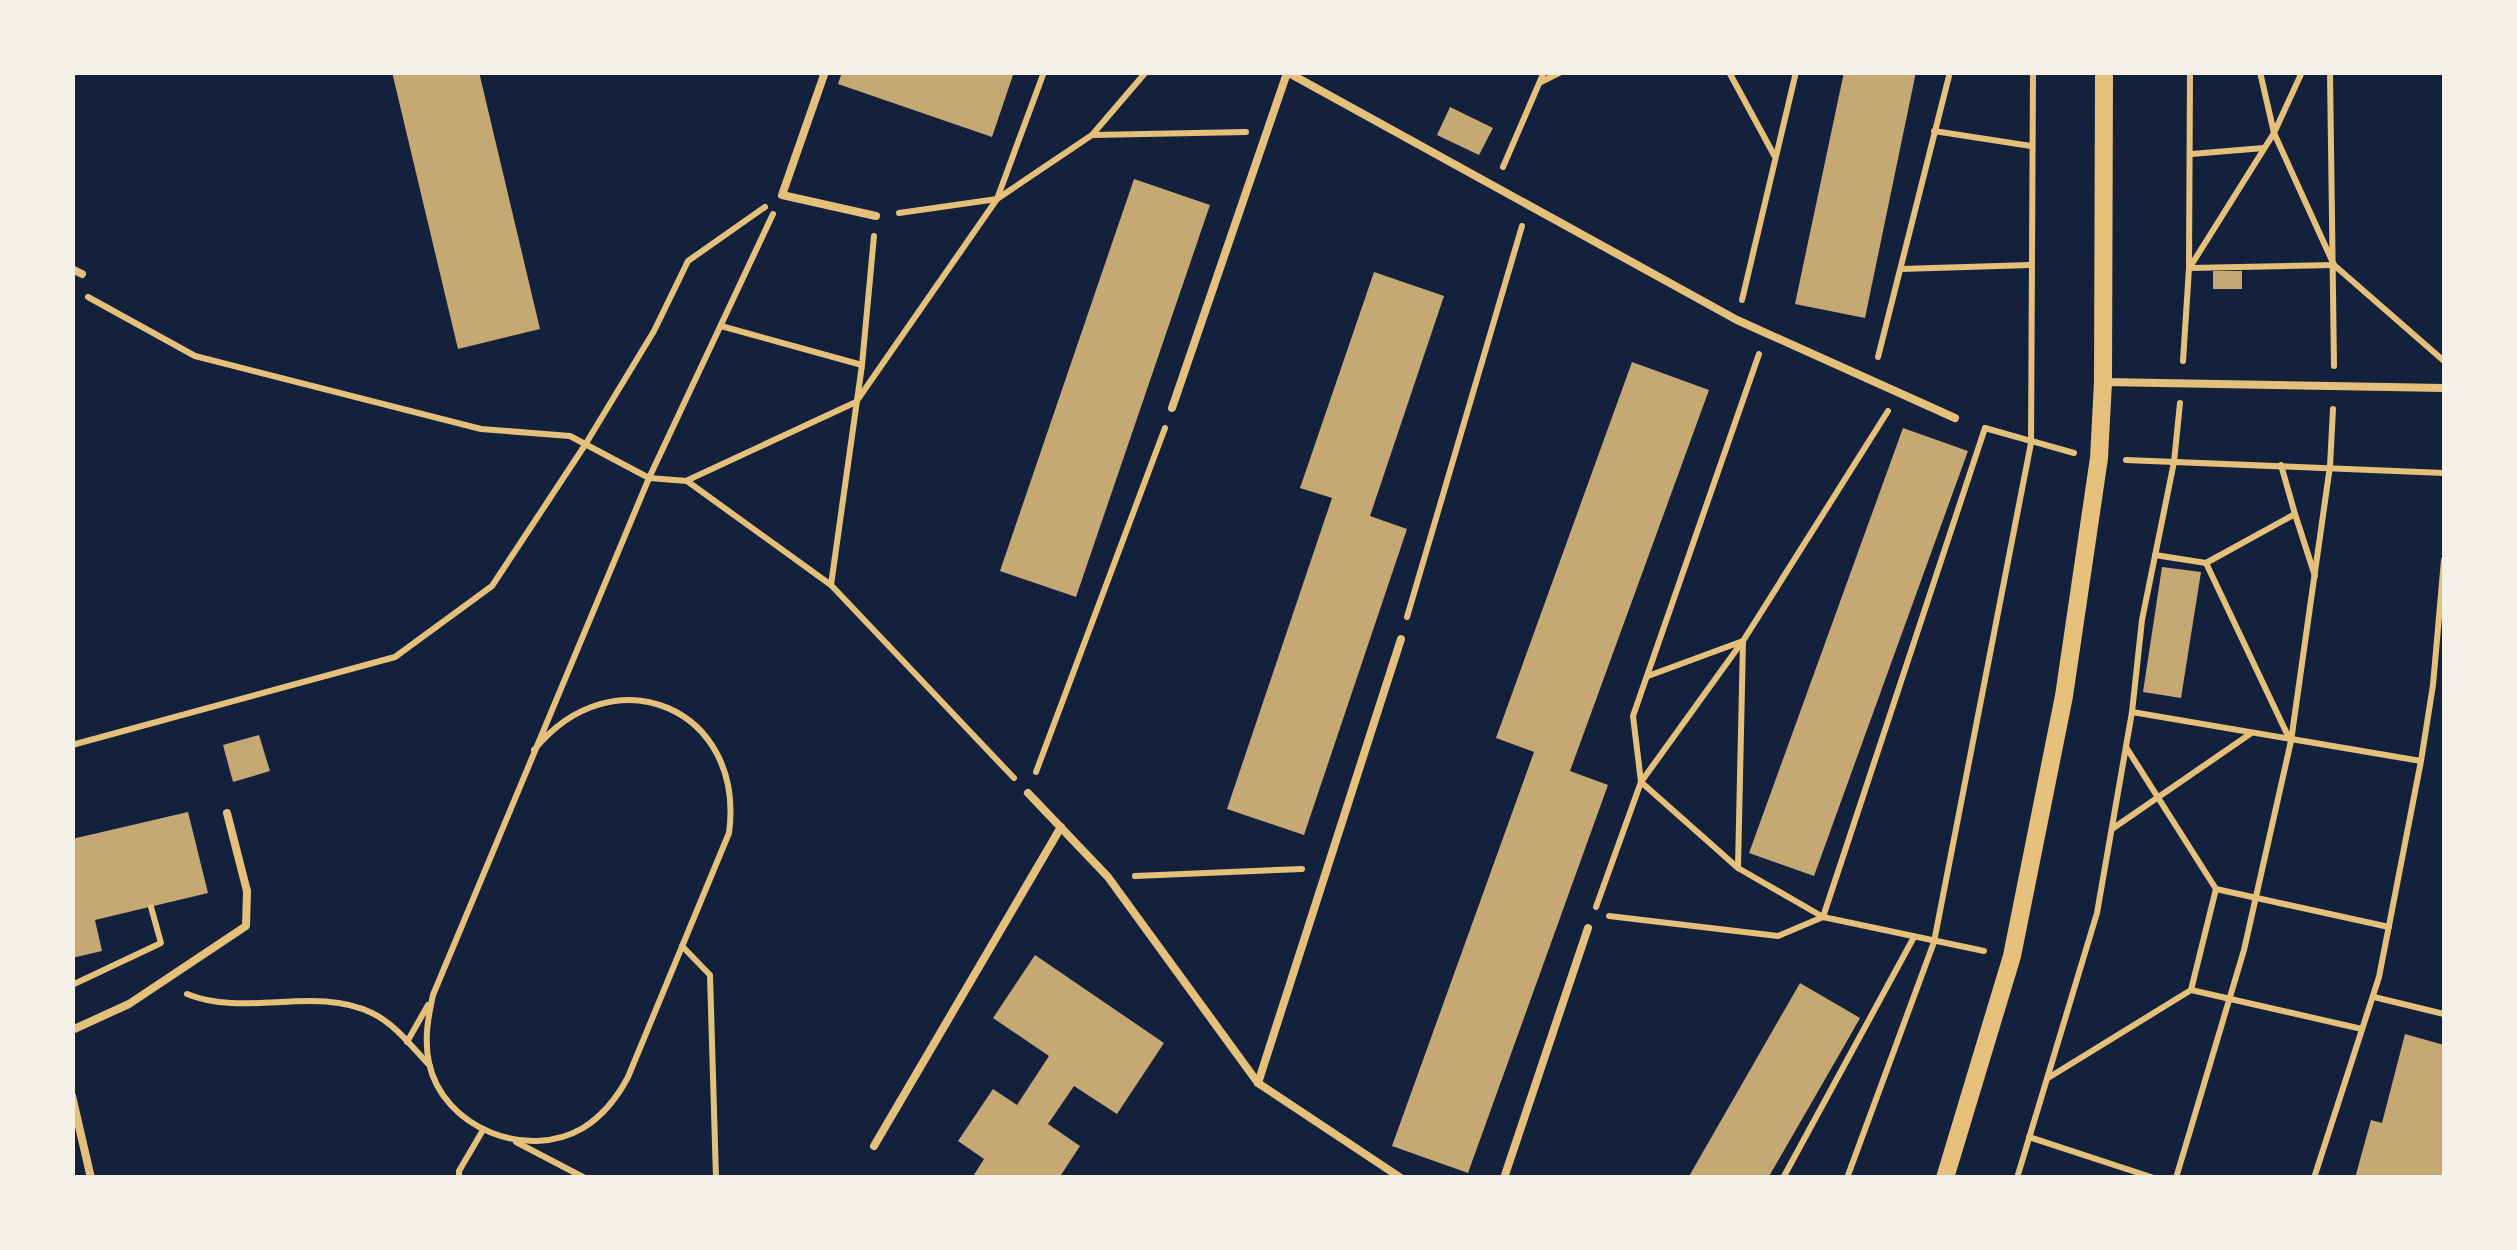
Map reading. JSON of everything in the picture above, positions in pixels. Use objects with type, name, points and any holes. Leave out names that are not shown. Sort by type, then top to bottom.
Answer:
[{"type":"street","points":[[1945,1178],[2012,956],[2064,696],[2099,458],[2103,382],[2104,72]]},
{"type":"lane","points":[[826,72],[782,194],[876,216]]},
{"type":"lane","points":[[1172,408],[1287,72],[1738,320],[1955,418]]},
{"type":"lane","points":[[72,269],[82,274]]},
{"type":"lane","points":[[2103,382],[2444,388]]},
{"type":"lane","points":[[1258,1083],[1401,639]]},
{"type":"lane","points":[[1028,793],[1108,877],[1258,1083],[1401,1178]]},
{"type":"lane","points":[[72,1030],[163,984],[182,966],[246,926],[247,891],[227,813]]},
{"type":"lane","points":[[874,1146],[1061,827]]},
{"type":"lane","points":[[1504,1178],[1588,928]]},
{"type":"lane","points":[[72,1096],[92,1178]]},
{"type":"path","points":[[72,289],[196,356],[482,430],[570,436],[649,478],[687,481],[856,402],[997,199],[1044,72]]},
{"type":"path","points":[[831,585],[862,365],[876,216],[997,199],[1092,135],[1146,72]]},
{"type":"path","points":[[1494,187],[1544,72]]},
{"type":"path","points":[[1540,82],[1561,72]]},
{"type":"path","points":[[1729,72],[1774,156]]},
{"type":"path","points":[[1738,320],[1796,72]]},
{"type":"path","points":[[1872,380],[1950,72]]},
{"type":"path","points":[[1847,1178],[1934,942],[2031,443],[2033,72]]},
{"type":"path","points":[[2017,1178],[2097,914],[2132,712],[2142,620],[2174,462],[2189,268],[2190,72]]},
{"type":"path","points":[[2260,72],[2274,133],[2334,265],[2444,361]]},
{"type":"path","points":[[2189,268],[2266,148],[2302,72]]},
{"type":"path","points":[[2176,1178],[2256,900],[2290,741],[2316,578],[2330,466],[2334,385],[2330,72]]},
{"type":"path","points":[[1933,131],[2031,146]]},
{"type":"path","points":[[1092,135],[1267,132]]},
{"type":"path","points":[[2191,154],[2266,148]]},
{"type":"path","points":[[407,1042],[433,995],[649,478],[782,194]]},
{"type":"path","points":[[72,745],[394,657],[492,586],[654,331],[688,261],[782,194]]},
{"type":"path","points":[[1401,639],[1528,206]]},
{"type":"path","points":[[1900,269],[2030,265]]},
{"type":"path","points":[[2189,268],[2334,265]]},
{"type":"path","points":[[721,326],[862,365]]},
{"type":"path","points":[[1766,334],[1633,716],[1641,782],[1738,868],[1823,917],[2012,956]]},
{"type":"path","points":[[1906,396],[1885,414],[1743,640],[1641,782],[1593,914],[1778,936],[1823,917],[1984,428]]},
{"type":"path","points":[[687,481],[831,585],[1028,793],[1172,408]]},
{"type":"path","points":[[1955,418],[2031,443],[2099,458],[2444,472]]},
{"type":"path","points":[[2282,464],[2316,578]]},
{"type":"path","points":[[2155,555],[2206,564],[2295,514]]},
{"type":"path","points":[[2314,1178],[2374,998],[2389,927],[2422,761],[2444,560]]},
{"type":"path","points":[[2206,564],[2290,741]]},
{"type":"path","points":[[1647,676],[1743,640]]},
{"type":"path","points":[[1738,868],[1743,640]]},
{"type":"path","points":[[510,1140],[558,1138],[600,1116],[616,1098],[729,833],[733,808],[726,771],[707,738],[689,720],[643,701],[618,700],[570,715],[550,730],[534,750]]},
{"type":"path","points":[[2132,712],[2422,761]]},
{"type":"path","points":[[2111,830],[2250,734]]},
{"type":"path","points":[[2126,746],[2216,889],[2389,927]]},
{"type":"path","points":[[1108,877],[1327,868]]},
{"type":"path","points":[[2047,1079],[2191,990],[2216,889]]},
{"type":"path","points":[[72,985],[161,944],[151,907]]},
{"type":"path","points":[[1782,1178],[1914,938]]},
{"type":"path","points":[[682,946],[710,975],[716,1178]]},
{"type":"path","points":[[163,984],[193,997],[234,1003],[330,1001],[370,1011],[390,1024],[430,1066]]},
{"type":"path","points":[[2191,990],[2362,1030]]},
{"type":"path","points":[[433,995],[426,1030],[430,1066],[441,1092],[459,1114],[483,1130],[585,1178]]},
{"type":"path","points":[[2374,998],[2444,1014]]},
{"type":"path","points":[[459,1178],[459,1171],[483,1130]]},
{"type":"path","points":[[2029,1138],[2154,1178]]},
{"type":"building","points":[[392,72],[479,72],[540,329],[458,349]]},
{"type":"building","points":[[842,72],[1014,72],[992,137],[838,84]]},
{"type":"building","points":[[1844,72],[1916,72],[1865,318],[1795,304]]},
{"type":"building","points":[[1450,107],[1493,128],[1479,155],[1437,135]]},
{"type":"building","points":[[1134,179],[1210,205],[1076,597],[1000,571]]},
{"type":"building","points":[[2213,271],[2242,271],[2242,289],[2213,289]]},
{"type":"building","points":[[1374,272],[1444,296],[1370,516],[1407,529],[1304,835],[1227,809],[1332,498],[1300,488]]},
{"type":"building","points":[[1632,362],[1709,390],[1570,771],[1608,785],[1468,1173],[1392,1146],[1534,752],[1496,738]]},
{"type":"building","points":[[1903,428],[1968,451],[1814,876],[1749,853]]},
{"type":"building","points":[[2162,567],[2201,572],[2181,698],[2143,692]]},
{"type":"building","points":[[259,735],[270,771],[233,782],[223,745]]},
{"type":"building","points":[[188,812],[208,893],[95,920],[102,951],[72,958],[72,839]]},
{"type":"building","points":[[1035,955],[1164,1043],[1117,1114],[1074,1086],[1048,1124],[1080,1146],[1059,1178],[972,1178],[984,1159],[958,1141],[993,1089],[1017,1105],[1049,1056],[993,1018]]},
{"type":"building","points":[[1800,983],[1860,1018],[1839,1055],[1768,1178],[1688,1178]]},
{"type":"building","points":[[2405,1034],[2444,1045],[2444,1178],[2355,1178],[2371,1120],[2382,1123]]}]
